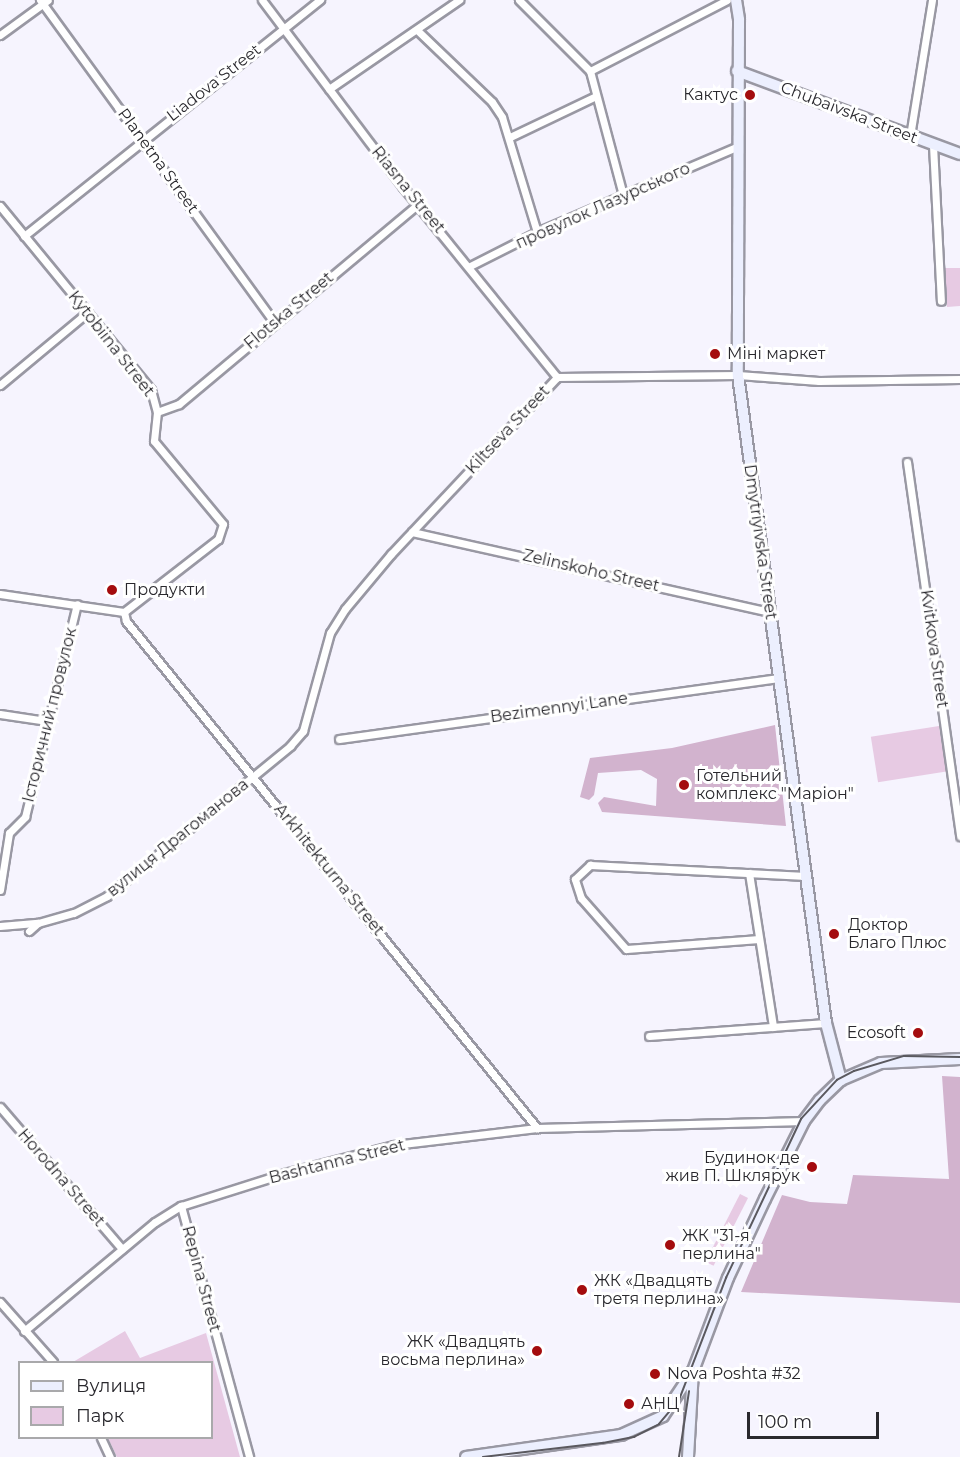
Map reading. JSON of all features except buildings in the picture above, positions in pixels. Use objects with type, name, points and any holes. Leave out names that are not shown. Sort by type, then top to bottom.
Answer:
[{"type":"main road","name":"Dmytriyivska Street","points":[[736,0],[738,375],[826,1023],[841,1080]]},
{"type":"main road","name":"Chubaivska Street","points":[[737,71],[933,146],[960,154]]},
{"type":"main road","points":[[466,1457],[621,1435],[645,1427],[668,1410],[693,1371],[728,1278],[804,1121],[841,1080],[881,1063],[960,1059]]},
{"type":"main road","points":[[688,1457],[688,1424],[693,1371]]},
{"type":"main road","points":[[668,1410],[683,1410],[688,1424]]},
{"type":"street","name":"Riasna Street","points":[[262,0],[328,89],[557,377]]},
{"type":"street","name":"Liadova Street","points":[[24,236],[78,196],[142,140],[320,0]]},
{"type":"street","points":[[328,89],[459,0]]},
{"type":"street","points":[[519,0],[590,71],[623,195]]},
{"type":"street","points":[[590,71],[727,0]]},
{"type":"street","points":[[910,136],[932,0]]},
{"type":"street","points":[[0,35],[44,1]]},
{"type":"street","name":"Planetna Street","points":[[44,1],[275,323]]},
{"type":"street","points":[[417,30],[492,102],[510,137],[537,232]]},
{"type":"street","points":[[510,137],[596,96]]},
{"type":"street","points":[[933,146],[941,301]]},
{"type":"street","name":"провулок Лазурського","points":[[470,266],[537,232],[736,147]]},
{"type":"street","name":"Flotska Street","points":[[157,412],[179,404],[418,204]]},
{"type":"street","name":"Kytobiina Street","points":[[0,206],[151,390],[157,412],[154,441],[221,521],[223,532],[124,612]]},
{"type":"street","points":[[0,385],[88,312]]},
{"type":"street","name":"Kiltseva Street","points":[[253,777],[303,731],[330,633],[345,609],[412,532],[557,377],[738,375],[819,381],[960,379]]},
{"type":"street","name":"Kvitkova Street","points":[[908,462],[960,836]]},
{"type":"street","name":"Zelinskoho Street","points":[[412,532],[770,612]]},
{"type":"street","points":[[0,594],[124,612]]},
{"type":"street","name":"Історичний провулок","points":[[0,890],[9,833],[25,817],[77,604]]},
{"type":"street","name":"Arkhitekturna Street","points":[[124,612],[126,621],[537,1128]]},
{"type":"street","name":"Bezimennyi Lane","points":[[339,739],[779,678]]},
{"type":"street","points":[[0,714],[47,721]]},
{"type":"street","name":"вулиця Драгоманова","points":[[0,926],[38,923],[74,913],[107,896],[253,777]]},
{"type":"street","points":[[759,939],[626,949],[575,888],[578,872],[590,865],[806,876]]},
{"type":"street","points":[[749,873],[773,1027]]},
{"type":"street","points":[[29,931],[38,923]]},
{"type":"street","points":[[649,1036],[826,1023]]},
{"type":"street","name":"Horodna Street","points":[[0,1107],[122,1249]]},
{"type":"street","name":"Bashtanna Street","points":[[24,1331],[122,1249],[181,1206],[285,1173],[394,1145],[537,1128],[804,1121]]},
{"type":"street","name":"Repina Street","points":[[181,1206],[249,1457]]},
{"type":"street","points":[[0,1302],[52,1361]]},
{"type":"street","points":[[101,1439],[110,1457]]},
{"type":"green space","points":[[945,268],[960,268],[960,306],[947,307]]},
{"type":"green space","points":[[939,726],[946,771],[878,782],[871,737]]},
{"type":"green space","points":[[740,1194],[748,1198],[714,1266],[705,1262]]},
{"type":"green space","points":[[125,1331],[140,1358],[206,1333],[240,1457],[117,1457],[108,1439],[213,1439],[213,1361],[75,1361]]},
{"type":"shaded area","points":[[775,725],[786,826],[602,812],[598,803],[604,797],[656,806],[657,779],[641,770],[598,773],[594,795],[589,800],[580,797],[590,758],[672,748]]},
{"type":"shaded area","points":[[942,1076],[960,1077],[960,1303],[741,1292],[782,1195],[810,1202],[847,1204],[853,1175],[949,1179]]},
{"type":"tram line","points":[[483,1457],[603,1443],[634,1437],[659,1424],[679,1400],[726,1278],[801,1119],[837,1080],[854,1071],[904,1056],[960,1057]]},
{"type":"tram line","points":[[679,1457],[689,1392]]},
{"type":"place","name":"Кактус","points":[[750,95]]},
{"type":"place","name":"Міні маркет","points":[[715,354]]},
{"type":"place","name":"Продукти","points":[[112,590]]},
{"type":"place","name":"Готельний комплекс \"Маріон\"","points":[[684,785]]},
{"type":"place","name":"Доктор Благо Плюс","points":[[834,934]]},
{"type":"place","name":"Ecosoft","points":[[918,1033]]},
{"type":"place","name":"Будинок де жив П. Шклярук","points":[[812,1167]]},
{"type":"place","name":"ЖК \"31-я перлина\"","points":[[670,1245]]},
{"type":"place","name":"ЖК «Двадцять третя перлина»","points":[[582,1290]]},
{"type":"place","name":"ЖК «Двадцять восьма перлина»","points":[[537,1351]]},
{"type":"place","name":"Nova Poshta #32","points":[[655,1374]]},
{"type":"place","name":"АНЦ","points":[[629,1404]]}]
